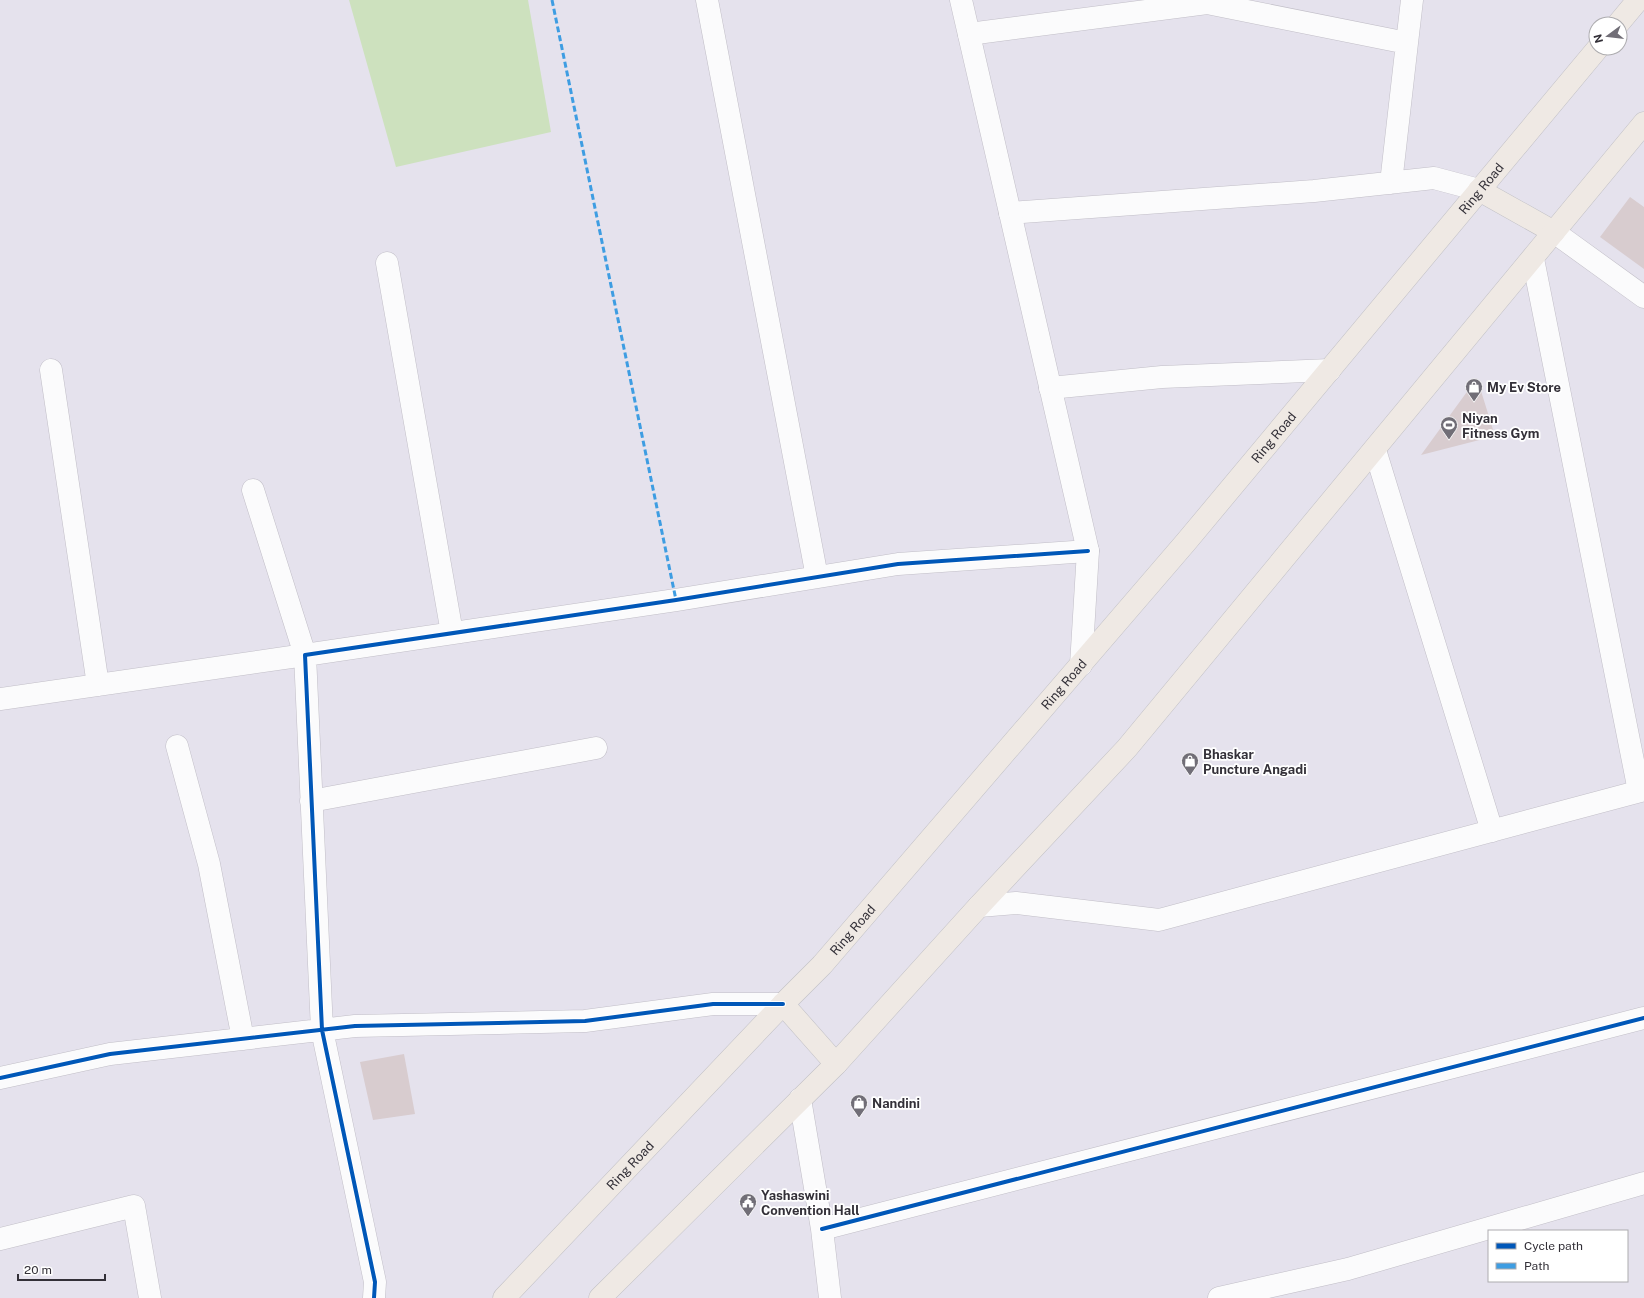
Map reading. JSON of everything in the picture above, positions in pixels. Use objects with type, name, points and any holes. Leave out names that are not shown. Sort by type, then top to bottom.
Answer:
[{"type":"main road","points":[[1625,16],[1638,0]]},
{"type":"main road","name":"Ring Road","points":[[504,1298],[782,1004],[827,959],[1191,536],[1591,56]]},
{"type":"main road","points":[[600,1298],[836,1064],[979,906],[1127,748],[1644,123]]},
{"type":"main road","points":[[1479,190],[1554,232]]},
{"type":"main road","points":[[782,1004],[836,1064]]},
{"type":"street","points":[[707,0],[817,577]]},
{"type":"street","points":[[961,0],[1088,551],[1081,665]]},
{"type":"street","points":[[1391,183],[1412,0]]},
{"type":"street","points":[[969,34],[1207,1],[1407,43]]},
{"type":"street","points":[[1010,213],[1314,191],[1434,178],[1479,190]]},
{"type":"street","points":[[1554,232],[1644,297]]},
{"type":"street","points":[[979,906],[1016,903],[1159,920],[1641,791],[1532,258]]},
{"type":"street","points":[[387,263],[452,634]]},
{"type":"street","points":[[51,370],[98,685]]},
{"type":"street","points":[[1050,388],[1162,377],[1330,370]]},
{"type":"street","points":[[1375,450],[1492,831]]},
{"type":"street","points":[[252,490],[305,655],[322,1030],[375,1282],[374,1298]]},
{"type":"street","points":[[0,698],[452,634],[898,564],[1088,551]]},
{"type":"street","points":[[177,746],[210,868],[243,1039]]},
{"type":"street","points":[[311,801],[596,748]]},
{"type":"street","points":[[0,1078],[110,1054],[355,1026],[585,1021],[713,1004],[782,1004]]},
{"type":"street","points":[[822,1228],[1644,1018]]},
{"type":"street","points":[[800,1099],[822,1228],[830,1298]]},
{"type":"street","points":[[1219,1298],[1348,1269],[1644,1183]]},
{"type":"street","points":[[0,1239],[134,1206],[150,1298]]},
{"type":"green space","points":[[349,0],[528,0],[551,132],[396,167]]},
{"type":"building","points":[[1630,197],[1644,207],[1644,269],[1600,237]]},
{"type":"building","points":[[1477,378],[1495,436],[1421,455]]},
{"type":"building","points":[[404,1054],[415,1114],[373,1120],[360,1062]]},
{"type":"marked path","points":[[552,0],[676,600]]},
{"type":"cycle path","points":[[374,1298],[375,1282],[322,1030],[305,655],[676,600],[898,564],[1088,551]]},
{"type":"cycle path","points":[[0,1078],[110,1054],[355,1026],[585,1021],[713,1004],[783,1004]]},
{"type":"cycle path","points":[[822,1229],[1644,1018]]},
{"type":"place","name":"My Ev Store","points":[[1474,402]]},
{"type":"place","name":"Niyan Fitness Gym","points":[[1449,440]]},
{"type":"place","name":"Bhaskar Puncture Angadi","points":[[1190,776]]},
{"type":"place","name":"Nandini","points":[[859,1118]]},
{"type":"place","name":"Yashaswini Convention Hall","points":[[748,1217]]}]
